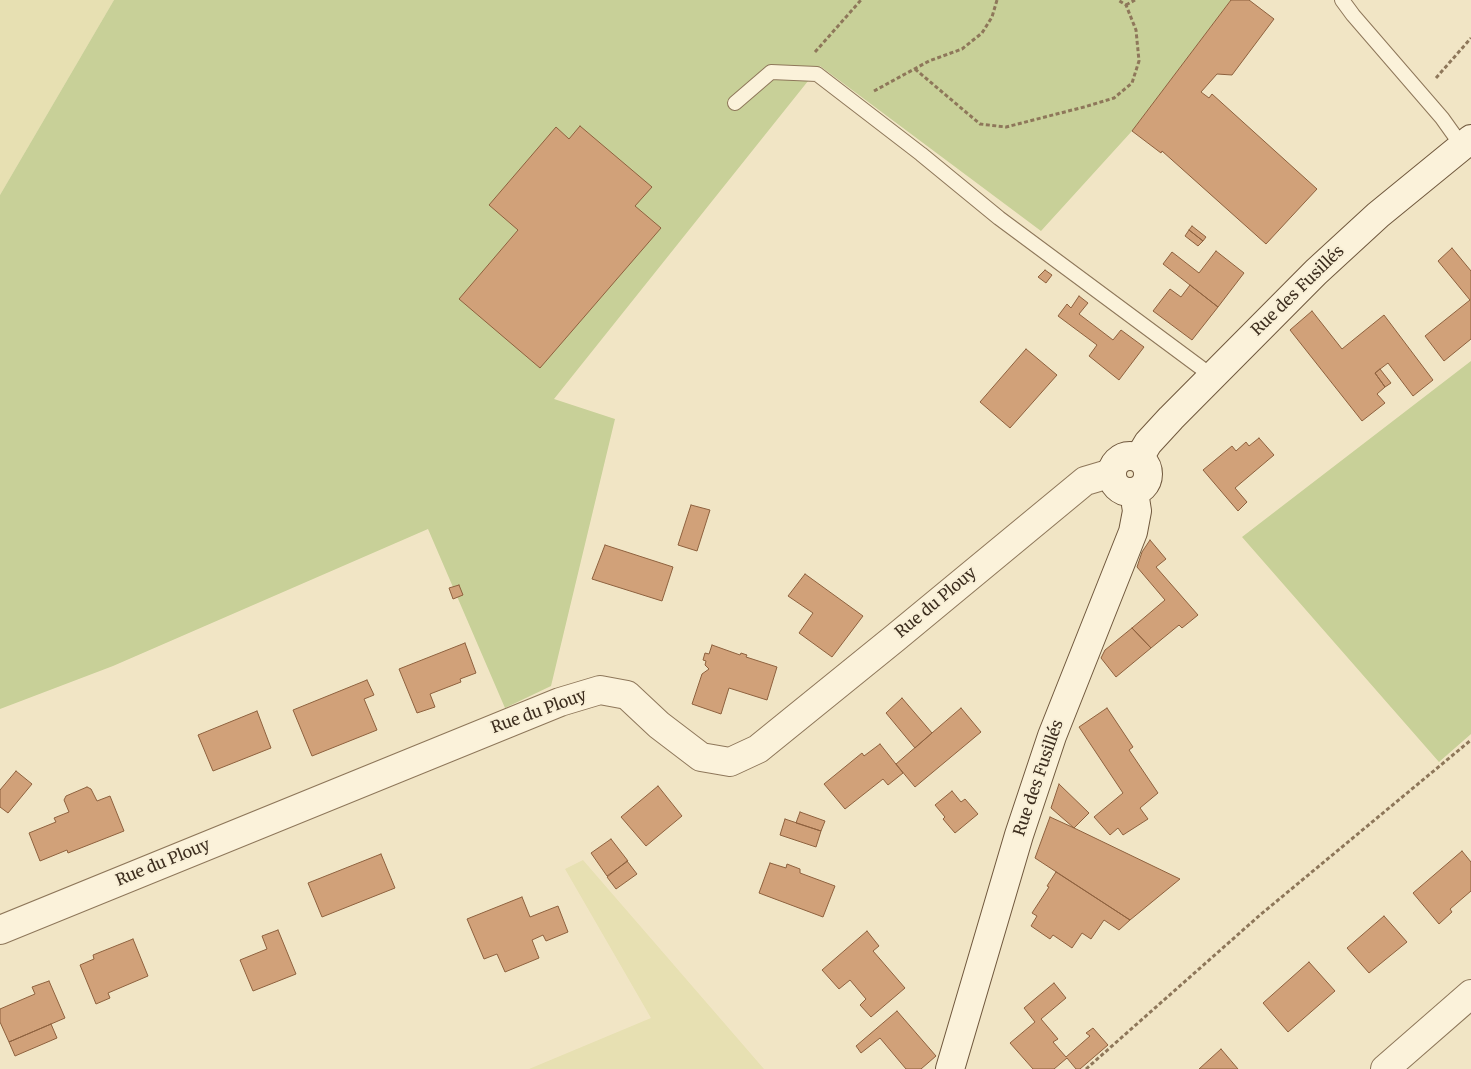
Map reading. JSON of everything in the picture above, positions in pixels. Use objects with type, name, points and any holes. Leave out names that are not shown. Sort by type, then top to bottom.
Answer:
[{"type":"street","name":"Rue des Fusillés","points":[[1139,458],[1148,443],[1316,272],[1378,215],[1467,143]]},
{"type":"street","points":[[1130,456],[1139,458],[1148,469],[1148,477],[1140,489],[1134,492],[1125,492],[1118,488],[1114,481],[1112,473],[1115,464],[1121,458],[1130,456]]},
{"type":"street","name":"Rue du Plouy","points":[[0,930],[560,702],[600,690],[627,695],[660,725],[701,757],[730,762],[758,748],[1085,481],[1112,473]]},
{"type":"street","name":"Rue des Fusillés","points":[[950,1069],[1019,835],[1052,736],[1133,532],[1137,511],[1134,492]]},
{"type":"street","points":[[1384,1069],[1471,994]]},
{"type":"lane","points":[[1342,0],[1421,95],[1467,143]]},
{"type":"lane","points":[[735,103],[771,72],[817,74],[921,154],[999,218],[1212,376]]},
{"type":"path","points":[[797,73],[861,0]]},
{"type":"path","points":[[854,102],[929,62],[962,48],[982,33],[992,17],[996,0]]},
{"type":"path","points":[[915,69],[980,124],[1006,127],[1114,98],[1132,83],[1139,60],[1136,30],[1126,5],[1118,0]]},
{"type":"path","points":[[1126,5],[1136,0]]},
{"type":"path","points":[[1421,95],[1471,38]]},
{"type":"path","points":[[1086,1069],[1260,916],[1471,740]]},
{"type":"shaded area","points":[[0,0],[114,0],[0,195]]},
{"type":"shaded area","points":[[583,860],[764,1069],[529,1069],[651,1018],[565,869]]},
{"type":"green space","points":[[114,0],[1231,0],[1132,131],[1041,231],[820,66],[554,399],[615,419],[551,686],[505,708],[428,529],[113,666],[0,709],[0,195]]},
{"type":"green space","points":[[1471,361],[1471,734],[1439,762],[1242,537]]},
{"type":"building","points":[[1231,0],[1249,0],[1274,19],[1232,75],[1217,74],[1201,92],[1209,98],[1212,94],[1317,189],[1266,244],[1162,151],[1161,153],[1132,131]]},
{"type":"building","points":[[580,126],[652,187],[635,206],[661,228],[540,368],[459,299],[518,230],[489,205],[556,127],[569,139]]},
{"type":"building","points":[[1192,226],[1206,237],[1203,241],[1189,230]]},
{"type":"building","points":[[1189,230],[1203,241],[1198,246],[1185,236]]},
{"type":"building","points":[[1452,248],[1471,271],[1471,339],[1444,361],[1425,336],[1470,300],[1438,261]]},
{"type":"building","points":[[1216,251],[1244,273],[1218,307],[1163,264],[1172,252],[1199,273]]},
{"type":"building","points":[[1045,270],[1052,275],[1046,283],[1038,277]]},
{"type":"building","points":[[1190,285],[1218,307],[1192,340],[1153,311],[1170,289],[1181,297]]},
{"type":"building","points":[[1079,296],[1088,303],[1079,314],[1113,340],[1121,330],[1144,347],[1119,380],[1089,356],[1097,345],[1058,316],[1067,304],[1071,308]]},
{"type":"building","points":[[1312,311],[1342,349],[1384,315],[1433,380],[1413,396],[1388,363],[1375,373],[1385,387],[1377,394],[1385,403],[1362,421],[1290,330]]},
{"type":"building","points":[[1026,349],[1057,375],[1010,428],[980,402]]},
{"type":"building","points":[[1380,369],[1391,383],[1385,387],[1375,373]]},
{"type":"building","points":[[1259,438],[1274,455],[1235,488],[1247,502],[1238,511],[1203,470],[1232,446],[1236,451],[1246,442],[1249,446]]},
{"type":"building","points":[[691,505],[710,510],[697,551],[678,545]]},
{"type":"building","points":[[1150,540],[1166,559],[1156,567],[1198,615],[1182,628],[1179,625],[1151,648],[1132,628],[1165,600],[1137,567],[1142,552]]},
{"type":"building","points":[[605,545],[673,567],[662,601],[592,579]]},
{"type":"building","points":[[805,574],[863,616],[832,657],[799,633],[813,613],[788,596]]},
{"type":"building","points":[[459,585],[463,595],[453,599],[449,588]]},
{"type":"building","points":[[1132,628],[1151,648],[1116,677],[1101,658],[1105,650]]},
{"type":"building","points":[[465,643],[476,673],[460,679],[461,682],[430,694],[435,707],[417,713],[399,669]]},
{"type":"building","points":[[712,645],[740,655],[741,653],[747,655],[746,657],[777,667],[767,700],[729,688],[721,714],[692,704],[702,674],[709,669],[705,665],[706,661],[703,660],[705,653],[709,654]]},
{"type":"building","points":[[367,680],[374,695],[364,699],[377,730],[312,756],[293,710]]},
{"type":"building","points":[[902,698],[932,733],[915,748],[886,713]]},
{"type":"building","points":[[961,708],[981,732],[915,787],[896,764]]},
{"type":"building","points":[[1107,708],[1133,747],[1129,750],[1158,793],[1140,808],[1148,819],[1123,835],[1118,828],[1110,835],[1094,817],[1123,793],[1079,727]]},
{"type":"building","points":[[257,711],[271,748],[213,771],[198,735]]},
{"type":"building","points":[[880,744],[903,773],[888,785],[883,779],[845,809],[824,784],[862,753],[864,756]]},
{"type":"building","points":[[16,771],[32,784],[8,813],[0,807],[0,790]]},
{"type":"building","points":[[1059,784],[1089,813],[1074,828],[1051,808]]},
{"type":"building","points":[[658,786],[682,816],[646,846],[621,817]]},
{"type":"building","points":[[87,787],[91,789],[97,801],[110,796],[124,831],[68,853],[67,850],[40,861],[29,833],[56,822],[54,818],[69,812],[64,800],[66,796]]},
{"type":"building","points":[[952,791],[961,802],[965,799],[978,814],[955,833],[943,819],[945,817],[935,805]]},
{"type":"building","points":[[800,812],[825,821],[821,831],[796,823]]},
{"type":"building","points":[[1050,817],[1180,879],[1130,920],[1035,858]]},
{"type":"building","points":[[785,819],[821,831],[816,847],[780,835]]},
{"type":"building","points":[[611,839],[628,861],[607,876],[591,853]]},
{"type":"building","points":[[1462,851],[1471,862],[1471,891],[1450,909],[1452,912],[1439,924],[1413,893]]},
{"type":"building","points":[[381,854],[395,888],[322,917],[308,883]]},
{"type":"building","points":[[627,861],[637,874],[616,889],[607,877]]},
{"type":"building","points":[[770,863],[786,868],[787,864],[800,869],[800,873],[835,886],[823,917],[759,893]]},
{"type":"building","points":[[1056,872],[1130,920],[1119,930],[1104,920],[1091,939],[1082,933],[1072,948],[1053,935],[1050,939],[1031,926],[1037,916],[1032,913],[1049,887],[1047,886]]},
{"type":"building","points":[[522,897],[530,917],[558,906],[568,932],[546,941],[543,935],[532,940],[539,958],[505,972],[497,954],[484,959],[467,919]]},
{"type":"building","points":[[1384,916],[1407,942],[1369,973],[1347,948]]},
{"type":"building","points":[[278,930],[296,974],[253,991],[240,960],[267,949],[262,936]]},
{"type":"building","points":[[867,931],[879,946],[873,951],[905,988],[871,1017],[860,1005],[866,999],[850,980],[839,989],[822,970]]},
{"type":"building","points":[[133,939],[148,976],[108,993],[110,998],[96,1004],[80,965],[94,959],[93,955]]},
{"type":"building","points":[[1309,962],[1335,991],[1288,1032],[1263,1003]]},
{"type":"building","points":[[49,981],[65,1018],[9,1042],[0,1022],[0,1009],[35,994],[32,987]]},
{"type":"building","points":[[1054,983],[1066,998],[1041,1019],[1058,1039],[1053,1042],[1066,1057],[1090,1036],[1086,1033],[1093,1028],[1108,1045],[1080,1069],[1076,1069],[1067,1058],[1054,1069],[1033,1069],[1010,1043],[1035,1022],[1024,1008]]},
{"type":"building","points":[[897,1011],[936,1056],[921,1069],[906,1069],[880,1038],[861,1053],[856,1046]]},
{"type":"building","points":[[51,1024],[57,1038],[15,1056],[9,1042]]},
{"type":"building","points":[[1221,1049],[1238,1069],[1199,1069]]}]
